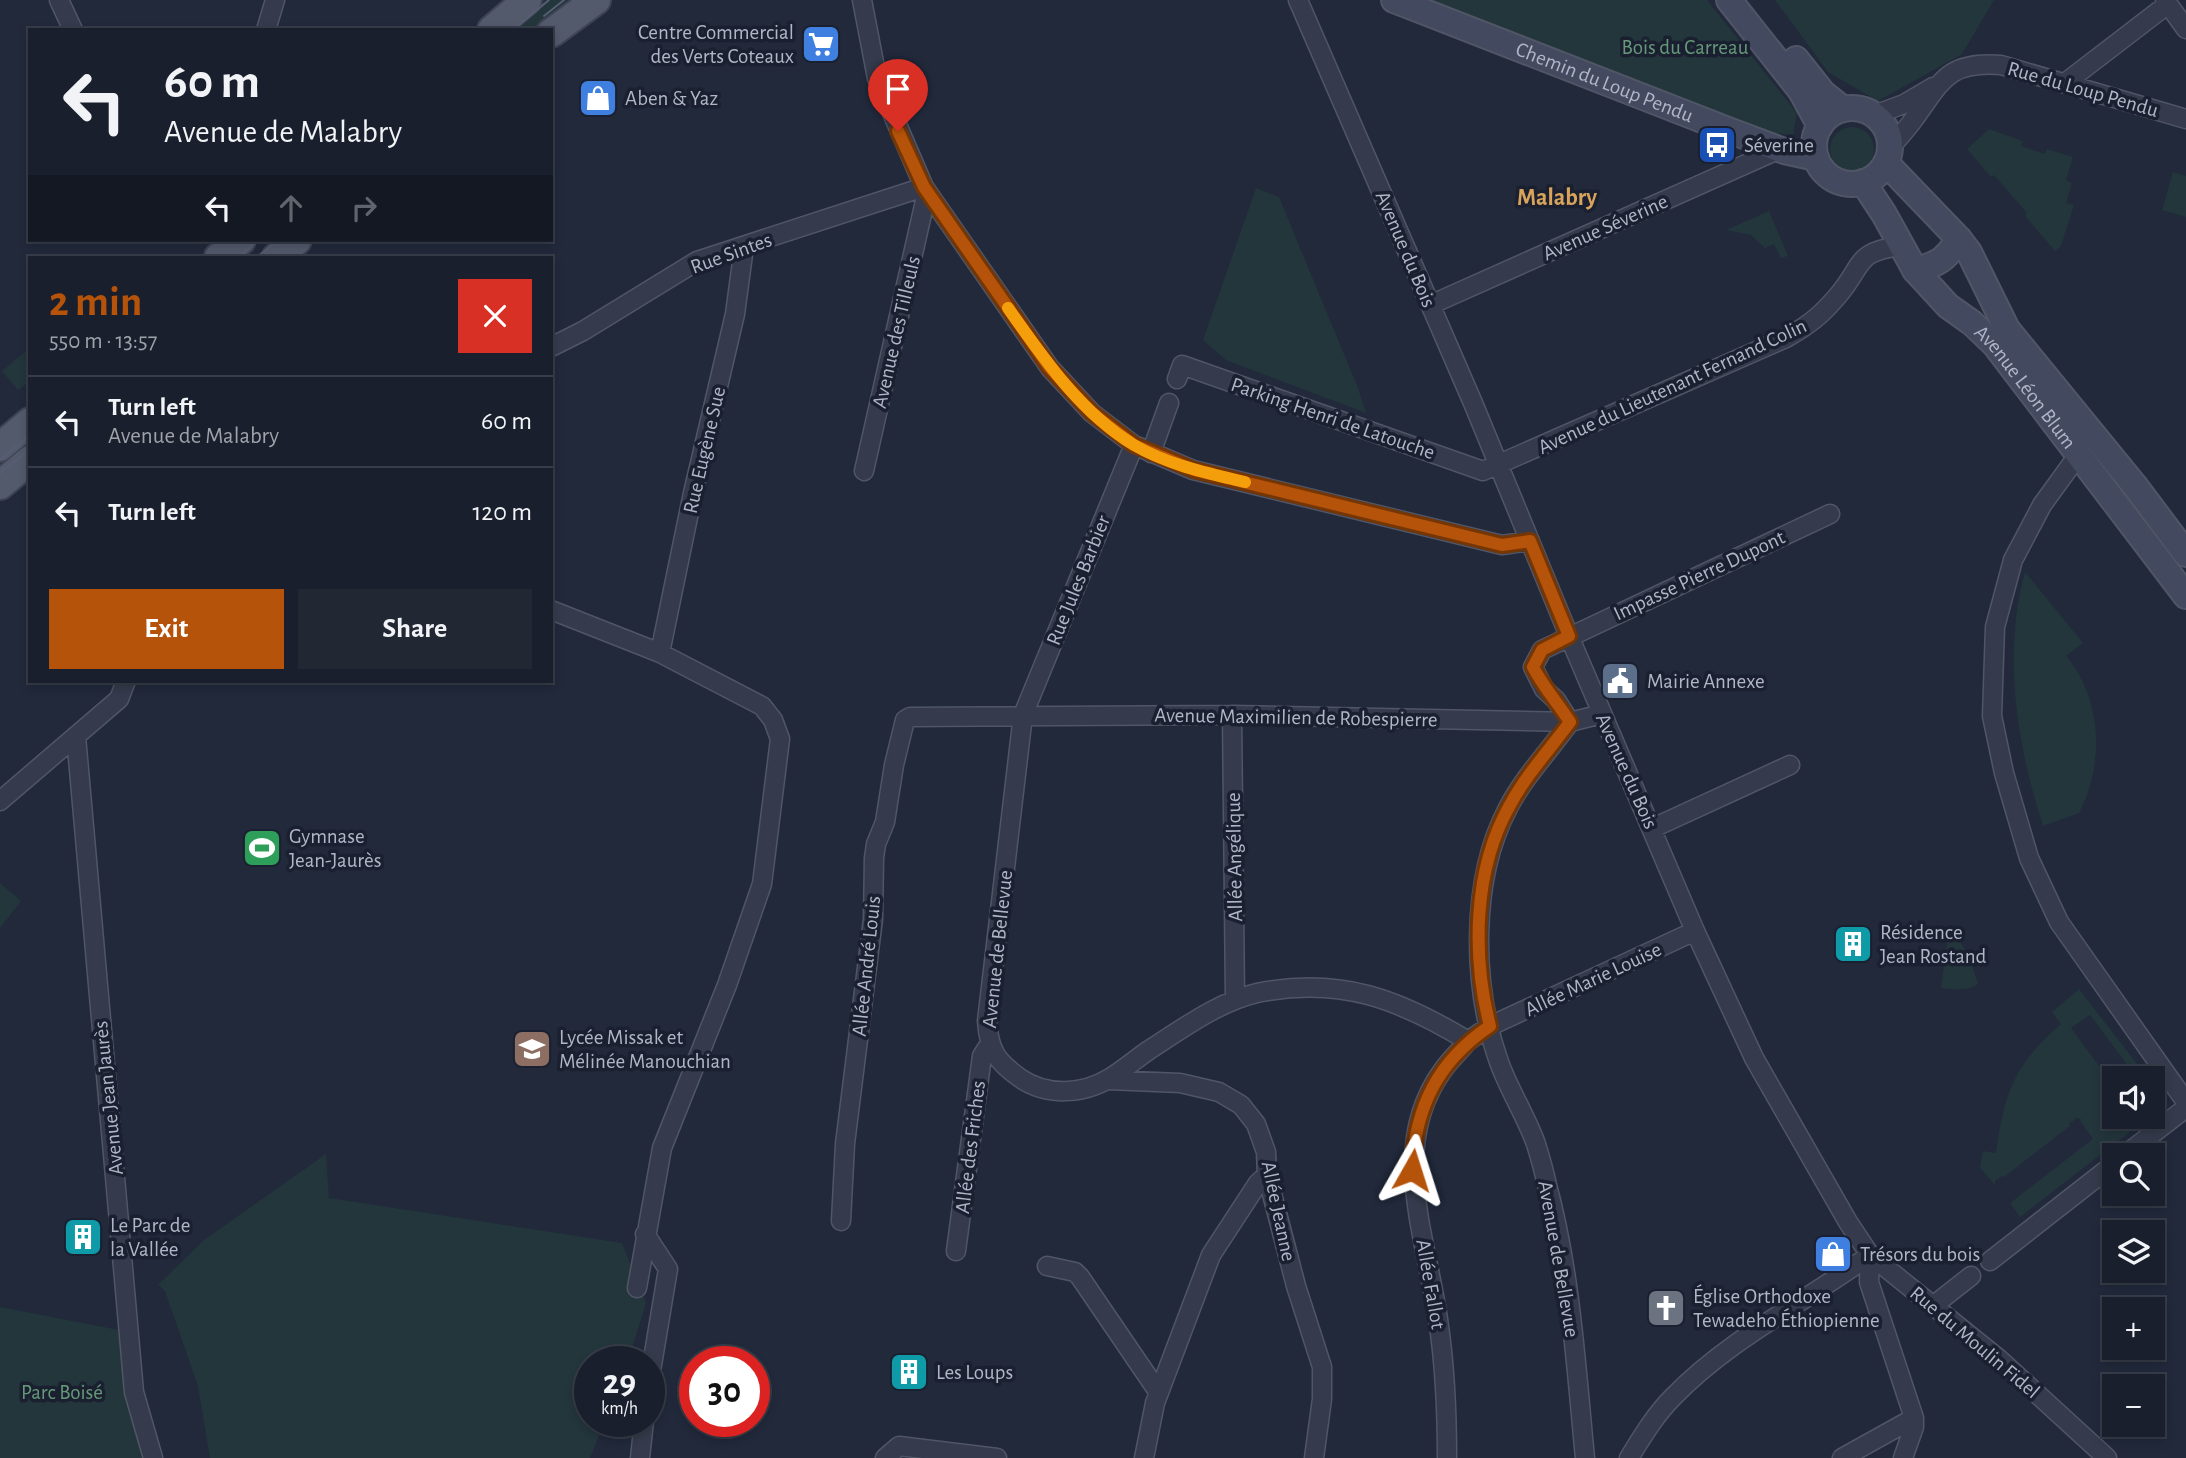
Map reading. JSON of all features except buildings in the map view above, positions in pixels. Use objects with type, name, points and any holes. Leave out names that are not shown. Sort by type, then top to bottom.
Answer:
[{"type":"main road","points":[[494,28],[527,0]]},
{"type":"main road","points":[[553,32],[596,0]]},
{"type":"main road","name":"Chemin du Loup Pendu","points":[[1394,0],[1780,149],[1816,159]]},
{"type":"main road","points":[[1729,0],[1801,91],[1819,126]]},
{"type":"main road","points":[[1750,0],[1824,93],[1843,109]]},
{"type":"main road","points":[[1859,108],[1874,115],[1886,130],[1888,155],[1880,171],[1863,182],[1851,184],[1830,177],[1821,169],[1816,159],[1815,136],[1819,126],[1827,117],[1843,109],[1859,108]]},
{"type":"main road","name":"Avenue Léon Blum","points":[[1888,155],[1969,252],[2007,329],[2136,487],[2186,554]]},
{"type":"main road","name":"Avenue Léon Blum","points":[[1863,182],[1915,270],[1948,306],[1972,323],[1995,345],[2186,596]]},
{"type":"main road","points":[[1915,270],[1936,264],[1948,256],[1959,239]]},
{"type":"main road","points":[[220,256],[238,242]]},
{"type":"main road","points":[[278,256],[295,242]]},
{"type":"main road","points":[[0,447],[28,424]]},
{"type":"main road","points":[[0,485],[28,462]]},
{"type":"street","points":[[59,0],[73,28]]},
{"type":"street","points":[[267,28],[275,0]]},
{"type":"street","points":[[862,0],[877,78],[925,190],[1050,368],[1092,413],[1134,445],[1194,470],[1502,545],[1530,541]]},
{"type":"street","name":"Avenue du Bois","points":[[1298,0],[1473,403],[1497,466],[1695,931],[1754,1058],[1848,1222]]},
{"type":"street","points":[[2065,83],[2167,2],[2186,29]]},
{"type":"street","name":"Rue du Loup Pendu","points":[[1888,155],[1936,86],[1953,72],[1969,66],[2001,65],[2186,119]]},
{"type":"street","points":[[1874,115],[1904,104],[1936,86]]},
{"type":"street","name":"Avenue Séverine","points":[[1430,306],[1780,149]]},
{"type":"street","name":"Rue Sintes","points":[[553,346],[583,331],[697,261],[925,190]]},
{"type":"street","name":"Avenue des Tilleuls","points":[[864,471],[925,190]]},
{"type":"street","name":"Avenue du Lieutenant Fernand Colin","points":[[1497,466],[1810,325],[1840,292],[1861,259],[1872,251],[1900,246]]},
{"type":"street","name":"Rue Eugène Sue","points":[[660,653],[693,493],[735,314],[744,247]]},
{"type":"street","name":"Parking Henri de Latouche","points":[[1177,379],[1182,365],[1469,467],[1483,471],[1497,466]]},
{"type":"street","points":[[1151,453],[1169,403]]},
{"type":"street","name":"Rue Jules Barbier","points":[[1023,715],[1134,445]]},
{"type":"street","points":[[2079,454],[2042,505],[2013,560],[1995,627],[1993,716],[2004,773],[2029,859],[2059,922],[2186,1102]]},
{"type":"street","name":"Impasse Pierre Dupont","points":[[1570,722],[1556,700],[1544,689],[1533,667],[1542,650],[1830,514]]},
{"type":"street","points":[[553,611],[660,653],[762,706],[773,720],[780,739],[762,884],[727,985],[662,1148],[637,1288]]},
{"type":"street","points":[[0,801],[118,699],[125,683]]},
{"type":"street","name":"Avenue Maximilien de Robespierre","points":[[1023,715],[1232,715],[1570,722],[1602,714]]},
{"type":"street","name":"Allée André Louis","points":[[841,1221],[845,1144],[873,919],[874,858],[876,844],[885,822],[905,720],[910,717],[1023,715]]},
{"type":"street","name":"Avenue de Bellevue","points":[[1023,715],[987,1021],[989,1045],[1012,1073],[1039,1089],[1053,1092],[1071,1091],[1108,1080],[1147,1051],[1235,999],[1303,987],[1347,989],[1401,1004],[1468,1041]]},
{"type":"street","name":"Allée Angélique","points":[[1232,715],[1235,999]]},
{"type":"street","name":"Avenue de Bellevue","points":[[1570,722],[1513,799],[1499,826],[1481,905],[1479,943],[1482,989],[1498,1061],[1535,1143],[1558,1229],[1571,1315],[1585,1458]]},
{"type":"street","name":"Avenue Jean Jaurès","points":[[76,736],[126,1277],[134,1392],[153,1458]]},
{"type":"street","points":[[1653,828],[1790,765]]},
{"type":"street","name":"Allée Marie Louise","points":[[1490,1026],[1695,931]]},
{"type":"street","points":[[1468,1041],[1490,1026]]},
{"type":"street","name":"Allée Fallot","points":[[1447,1458],[1443,1360],[1417,1209],[1412,1170],[1413,1145],[1429,1094],[1443,1070],[1468,1041]]},
{"type":"street","name":"Allée des Friches","points":[[956,1251],[982,1056],[989,1045]]},
{"type":"street","name":"Allée Jeanne","points":[[1108,1080],[1180,1083],[1219,1092],[1249,1113],[1256,1124],[1266,1152],[1267,1175],[1296,1286],[1322,1367],[1322,1399],[1314,1458]]},
{"type":"street","points":[[2141,1143],[2186,1108]]},
{"type":"street","points":[[1990,1261],[2102,1173]]},
{"type":"street","points":[[1144,1458],[1155,1403],[1211,1255],[1251,1194],[1267,1175]]},
{"type":"street","name":"Rue du Moulin Fidel","points":[[1848,1222],[1870,1255],[1999,1359],[2107,1458]]},
{"type":"street","points":[[645,1234],[668,1269],[655,1346]]},
{"type":"street","points":[[1870,1255],[1869,1282],[1913,1418],[1914,1427],[1903,1458]]},
{"type":"street","points":[[1629,1458],[1648,1426],[1691,1380],[1730,1349],[1870,1255]]},
{"type":"street","points":[[1047,1266],[1075,1272],[1159,1393]]},
{"type":"street","points":[[1934,1305],[1971,1276]]},
{"type":"street","points":[[1842,1458],[1913,1418]]},
{"type":"street","points":[[640,1458],[643,1437]]},
{"type":"street","points":[[885,1458],[899,1446],[997,1458]]},
{"type":"green space","points":[[537,0],[577,0],[543,28],[504,28]]},
{"type":"green space","name":"Bois du Carreau","points":[[1428,0],[1707,0],[1797,113],[1793,135],[1772,133]]},
{"type":"green space","name":"Bois du Carreau","points":[[1775,0],[1994,0],[1962,54],[1878,101],[1828,72]]},
{"type":"green space","points":[[1852,127],[1867,134],[1874,149],[1867,164],[1852,171],[1837,164],[1830,149],[1837,134]]},
{"type":"green space","points":[[1989,129],[2023,141],[2021,146],[2045,154],[2047,149],[2073,157],[2066,180],[2072,183],[2066,203],[2074,205],[2061,246],[2055,251],[2025,216],[2027,213],[1967,149]]},
{"type":"green space","points":[[2173,172],[2186,176],[2186,217],[2162,210]]},
{"type":"green space","points":[[1256,188],[1279,197],[1366,413],[1226,360],[1203,340]]},
{"type":"green space","points":[[1769,211],[1788,256],[1781,258],[1774,244],[1765,248],[1751,235],[1726,230]]},
{"type":"green space","points":[[28,350],[28,382],[18,390],[2,371]]},
{"type":"green space","points":[[2025,572],[2083,643],[2066,656],[2087,691],[2096,732],[2093,774],[2079,813],[2043,826],[2026,764],[2016,700],[2014,636]]},
{"type":"green space","points":[[0,883],[21,901],[0,928]]},
{"type":"green space","points":[[1949,930],[1954,931],[1969,957],[1978,984],[1974,987],[1941,988]]},
{"type":"green space","points":[[2079,989],[2139,1066],[2128,1066],[2090,1015],[2071,1028],[2102,1070],[2102,1129],[2134,1129],[2115,1143],[2102,1143],[2102,1153],[2020,1217],[2010,1203],[2093,1139],[2081,1119],[2077,1118],[2004,1177],[1995,1181],[1995,1185],[1980,1168],[1983,1151],[1996,1153],[2003,1114],[2014,1081],[2032,1053],[2061,1024],[2052,1012]]},
{"type":"green space","points":[[326,1154],[329,1198],[622,1243],[646,1303],[633,1346],[574,1346],[574,1437],[599,1437],[590,1458],[210,1458],[198,1386],[165,1291],[158,1285],[204,1240]]},
{"type":"green space","name":"Parc Boisé","points":[[0,1307],[119,1330],[125,1390],[143,1458],[0,1458]]},
{"type":"tram line","points":[[515,28],[549,0]]},
{"type":"tram line","points":[[544,16],[564,0]]},
{"type":"tram line","points":[[239,256],[257,242]]},
{"type":"tram line","points":[[258,256],[276,242]]},
{"type":"tram line","points":[[0,460],[28,437]]},
{"type":"tram line","points":[[0,473],[28,451]]},
{"type":"slow traffic","points":[[1008,308],[1050,368],[1092,413],[1134,445],[1194,470],[1245,482]]},
{"type":"place","name":"Centre Commercial des Verts Coteaux","points":[[821,44]]},
{"type":"place","name":"Aben & Yaz","points":[[598,98]]},
{"type":"place","name":"Séverine","points":[[1717,145]]},
{"type":"place","name":"Mairie Annexe","points":[[1620,681]]},
{"type":"place","name":"Gymnase Jean-Jaurès","points":[[262,848]]},
{"type":"place","name":"Résidence Jean Rostand","points":[[1853,944]]},
{"type":"place","name":"Lycée Missak et Mélinée Manouchian","points":[[532,1049]]},
{"type":"place","name":"Le Parc de la Vallée","points":[[83,1237]]},
{"type":"place","name":"Trésors du bois","points":[[1833,1254]]},
{"type":"place","name":"Église Orthodoxe Tewadeho Éthiopienne","points":[[1666,1308]]},
{"type":"place","name":"Les Loups","points":[[909,1372]]},
{"type":"district","name":"Malabry","points":[[1557,197]]},
{"type":"route","points":[[898,131],[924,187],[1050,368],[1092,413],[1134,445],[1194,470],[1502,545],[1530,541],[1569,636],[1542,650],[1533,667],[1544,689],[1556,700],[1570,722],[1518,790],[1499,826],[1486,873],[1480,918],[1482,989],[1490,1026],[1468,1041],[1443,1070],[1429,1094],[1413,1145],[1412,1170]]}]
